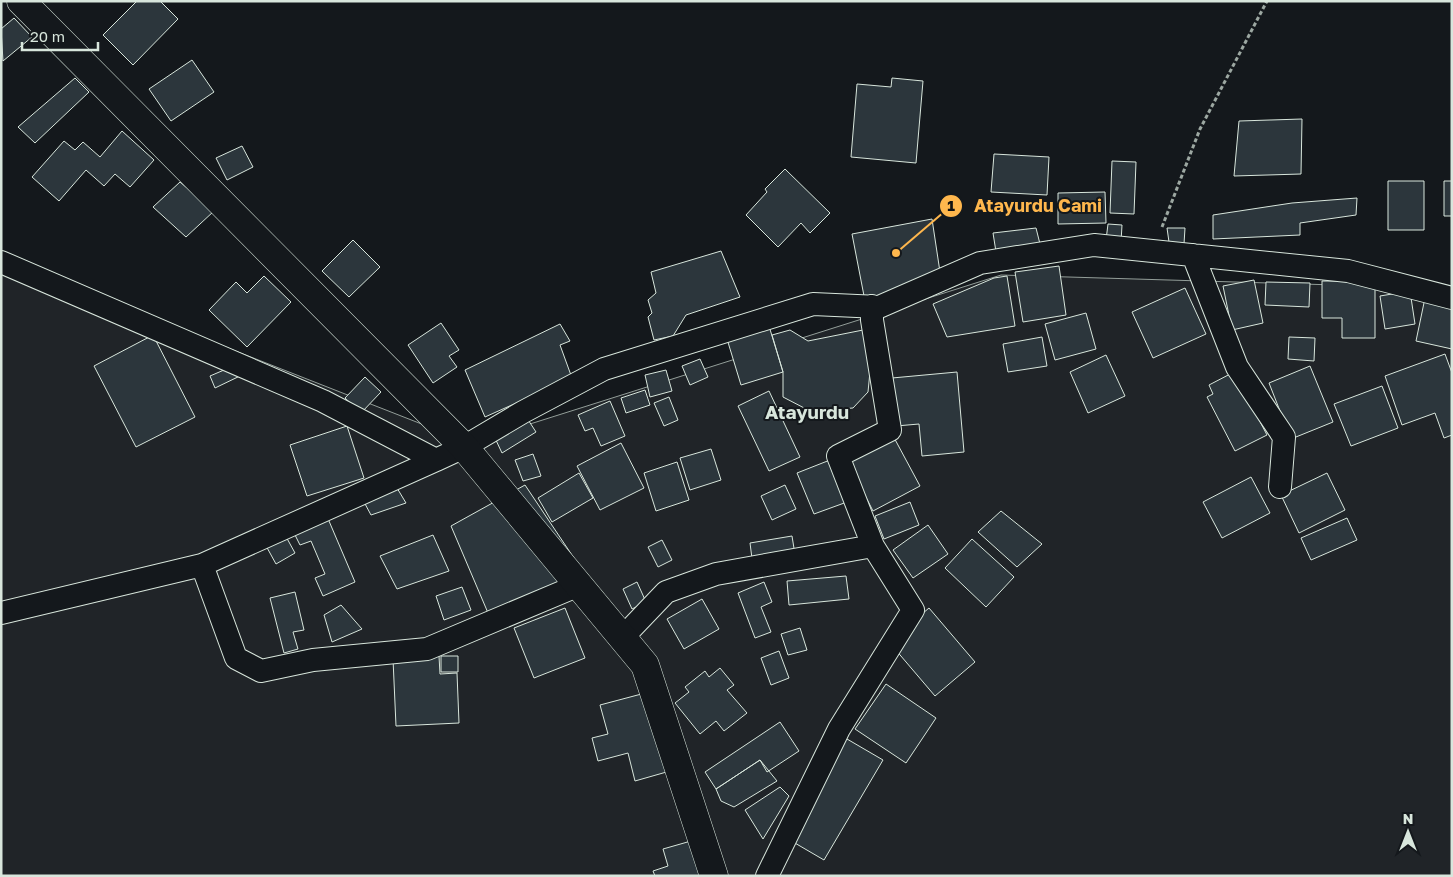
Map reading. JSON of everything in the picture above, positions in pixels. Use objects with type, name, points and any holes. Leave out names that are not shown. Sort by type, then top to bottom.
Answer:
[{"type":"street","points":[[20,1],[464,447],[623,637],[645,665],[714,876]]},
{"type":"street","points":[[1,613],[202,565],[464,447],[523,412],[604,369],[813,304],[879,307],[980,263],[1094,245],[1348,271],[1452,298]]},
{"type":"street","points":[[1193,255],[1237,367],[1284,437],[1280,487]]},
{"type":"street","points":[[1,262],[323,401],[436,460]]},
{"type":"street","points":[[767,876],[839,730],[913,610],[873,546],[838,456],[890,430],[872,320],[872,306]]},
{"type":"street","points":[[623,637],[666,592],[716,574],[873,546]]},
{"type":"street","points":[[202,565],[236,658],[261,671],[313,660],[427,649],[579,585]]},
{"type":"path","points":[[1153,251],[1200,129],[1267,1]]},
{"type":"shaded area","points":[[1,259],[470,443],[1001,275],[1436,288],[1452,294],[1452,876],[1,876]]},
{"type":"building","points":[[137,1],[160,1],[178,19],[133,65],[103,35]]},
{"type":"building","points":[[14,18],[32,37],[3,61],[1,29]]},
{"type":"building","points":[[192,60],[214,92],[171,121],[149,89]]},
{"type":"building","points":[[75,78],[89,92],[35,143],[18,127]]},
{"type":"building","points":[[892,78],[923,81],[916,163],[851,157],[857,84],[891,87]]},
{"type":"building","points":[[1302,119],[1301,174],[1234,176],[1239,121]]},
{"type":"building","points":[[122,131],[154,160],[130,187],[115,174],[104,186],[86,170],[59,201],[32,177],[64,141],[75,150],[83,142],[100,157]]},
{"type":"building","points":[[242,146],[253,167],[227,180],[216,158]]},
{"type":"building","points":[[994,154],[1049,157],[1047,195],[991,192]]},
{"type":"building","points":[[1112,161],[1136,162],[1134,214],[1110,213]]},
{"type":"building","points":[[785,169],[830,213],[810,233],[801,223],[778,247],[746,215],[767,192],[765,189]]},
{"type":"building","points":[[1388,181],[1424,181],[1424,230],[1388,230]]},
{"type":"building","points":[[1444,181],[1452,181],[1452,216],[1444,216]]},
{"type":"building","points":[[180,182],[214,211],[186,237],[153,207]]},
{"type":"building","points":[[1105,192],[1106,223],[1058,224],[1058,193]]},
{"type":"building","points":[[1357,198],[1356,215],[1300,223],[1300,235],[1213,239],[1213,215],[1292,203]]},
{"type":"building","points":[[932,219],[940,272],[865,301],[852,234]]},
{"type":"building","points":[[1108,224],[1122,225],[1121,242],[1106,240]]},
{"type":"building","points":[[1036,228],[1042,252],[997,258],[993,233]]},
{"type":"building","points":[[1167,228],[1185,228],[1184,244],[1169,242]]},
{"type":"building","points":[[353,240],[380,267],[349,297],[322,271]]},
{"type":"building","points":[[721,251],[740,297],[686,315],[673,336],[654,340],[648,317],[652,313],[648,300],[656,293],[651,272]]},
{"type":"building","points":[[1059,266],[1066,315],[1023,322],[1015,272]]},
{"type":"building","points":[[264,276],[291,302],[247,347],[209,310],[236,282],[247,293]]},
{"type":"building","points":[[1007,276],[1015,326],[947,337],[933,304],[994,278]]},
{"type":"building","points":[[1254,280],[1263,323],[1232,330],[1223,286]]},
{"type":"building","points":[[1322,281],[1375,281],[1375,338],[1342,338],[1342,318],[1322,318]]},
{"type":"building","points":[[1266,282],[1310,283],[1309,307],[1265,305]]},
{"type":"building","points":[[1185,288],[1206,334],[1153,358],[1132,312]]},
{"type":"building","points":[[1410,291],[1415,324],[1385,329],[1380,296]]},
{"type":"building","points":[[1425,298],[1452,303],[1452,349],[1416,341]]},
{"type":"building","points":[[1086,313],[1096,349],[1055,360],[1045,324]]},
{"type":"building","points":[[441,323],[459,350],[449,356],[457,367],[433,383],[408,345]]},
{"type":"building","points":[[560,324],[570,341],[560,345],[572,378],[485,417],[465,370]]},
{"type":"building","points":[[769,326],[783,372],[741,385],[727,339]]},
{"type":"building","points":[[790,330],[808,341],[863,330],[872,351],[868,392],[853,408],[810,411],[783,397],[783,372],[772,335]]},
{"type":"building","points":[[153,335],[195,417],[136,447],[94,366]]},
{"type":"building","points":[[1042,337],[1047,366],[1008,372],[1003,344]]},
{"type":"building","points":[[1289,337],[1315,338],[1314,361],[1288,359]]},
{"type":"building","points":[[1445,354],[1452,373],[1452,435],[1444,438],[1435,413],[1402,425],[1385,376]]},
{"type":"building","points":[[1106,355],[1125,396],[1088,413],[1070,372]]},
{"type":"building","points":[[700,359],[708,377],[690,385],[682,366]]},
{"type":"building","points":[[238,364],[242,375],[215,388],[210,376]]},
{"type":"building","points":[[1310,366],[1333,422],[1291,439],[1269,383]]},
{"type":"building","points":[[666,370],[672,391],[650,397],[645,375]]},
{"type":"building","points":[[957,372],[964,452],[922,456],[919,424],[896,426],[892,378]]},
{"type":"building","points":[[1234,372],[1267,435],[1235,451],[1207,397],[1213,394],[1209,385]]},
{"type":"building","points":[[365,377],[381,392],[361,413],[345,398]]},
{"type":"building","points":[[1382,386],[1398,428],[1351,446],[1334,404]]},
{"type":"building","points":[[645,390],[650,405],[626,413],[621,398]]},
{"type":"building","points":[[769,391],[800,457],[769,471],[738,406]]},
{"type":"building","points":[[669,397],[678,420],[664,426],[654,403]]},
{"type":"building","points":[[610,401],[625,436],[601,446],[593,428],[585,431],[578,415]]},
{"type":"building","points":[[523,412],[536,432],[502,453],[494,436]]},
{"type":"building","points":[[347,426],[364,478],[307,496],[290,445]]},
{"type":"building","points":[[891,432],[920,486],[873,511],[845,456]]},
{"type":"building","points":[[621,443],[644,488],[600,510],[577,466]]},
{"type":"building","points":[[711,449],[721,480],[690,490],[680,458]]},
{"type":"building","points":[[533,454],[541,476],[523,481],[515,460]]},
{"type":"building","points":[[830,460],[847,502],[814,514],[797,473]]},
{"type":"building","points":[[677,462],[689,500],[656,511],[644,473]]},
{"type":"building","points":[[579,473],[593,498],[552,522],[538,498]]},
{"type":"building","points":[[1327,473],[1345,510],[1299,533],[1281,495]]},
{"type":"building","points":[[1251,477],[1270,513],[1222,538],[1203,502]]},
{"type":"building","points":[[525,485],[588,579],[494,627],[451,526]]},
{"type":"building","points":[[785,485],[796,509],[772,520],[761,496]]},
{"type":"building","points":[[397,488],[406,503],[371,515],[364,502]]},
{"type":"building","points":[[910,502],[919,525],[884,539],[875,516]]},
{"type":"building","points":[[1001,511],[1042,544],[1017,567],[978,532]]},
{"type":"building","points":[[326,514],[355,582],[323,596],[315,578],[325,574],[311,541],[300,545],[292,529]]},
{"type":"building","points":[[1347,518],[1357,540],[1311,560],[1301,538]]},
{"type":"building","points":[[928,525],[948,554],[913,578],[893,550]]},
{"type":"building","points":[[284,533],[295,553],[276,564],[265,544]]},
{"type":"building","points":[[433,535],[449,571],[397,589],[380,556]]},
{"type":"building","points":[[792,536],[797,567],[754,574],[750,543]]},
{"type":"building","points":[[972,539],[1014,577],[986,607],[945,568]]},
{"type":"building","points":[[662,540],[672,560],[658,567],[648,547]]},
{"type":"building","points":[[846,576],[849,599],[789,605],[787,581]]},
{"type":"building","points":[[637,582],[646,602],[632,609],[623,589]]},
{"type":"building","points":[[764,582],[772,602],[761,607],[771,632],[755,638],[738,593]]},
{"type":"building","points":[[462,587],[471,610],[444,620],[436,596]]},
{"type":"building","points":[[295,592],[304,630],[293,632],[298,649],[284,653],[270,598]]},
{"type":"building","points":[[702,599],[719,629],[684,649],[667,619]]},
{"type":"building","points":[[341,605],[362,629],[332,642],[324,615]]},
{"type":"building","points":[[565,608],[585,658],[534,678],[514,628]]},
{"type":"building","points":[[929,608],[975,662],[935,696],[889,642]]},
{"type":"building","points":[[800,628],[807,650],[788,655],[781,634]]},
{"type":"building","points":[[779,651],[789,678],[771,685],[761,658]]},
{"type":"building","points":[[439,656],[440,674],[457,673],[459,723],[396,726],[393,659]]},
{"type":"building","points":[[441,656],[458,656],[458,672],[441,672]]},
{"type":"building","points":[[720,668],[734,685],[727,690],[747,713],[724,731],[716,721],[700,734],[675,703],[689,692],[685,687],[705,671],[709,677]]},
{"type":"building","points":[[886,684],[936,718],[906,763],[855,729]]},
{"type":"building","points":[[649,692],[670,771],[635,781],[628,753],[598,761],[592,738],[608,734],[600,705]]},
{"type":"building","points":[[780,722],[799,751],[767,772],[760,760],[716,789],[705,772]]},
{"type":"building","points":[[835,732],[883,760],[824,860],[776,832]]},
{"type":"building","points":[[760,760],[777,781],[734,807],[721,801],[716,789]]},
{"type":"building","points":[[780,787],[789,796],[763,839],[745,810]]},
{"type":"building","points":[[698,839],[708,876],[655,876],[653,871],[668,866],[663,849]]},
{"type":"place","name":"Atayurdu Cami","points":[[896,253]]},
{"type":"district","name":"Atayurdu","points":[[807,411]]}]
